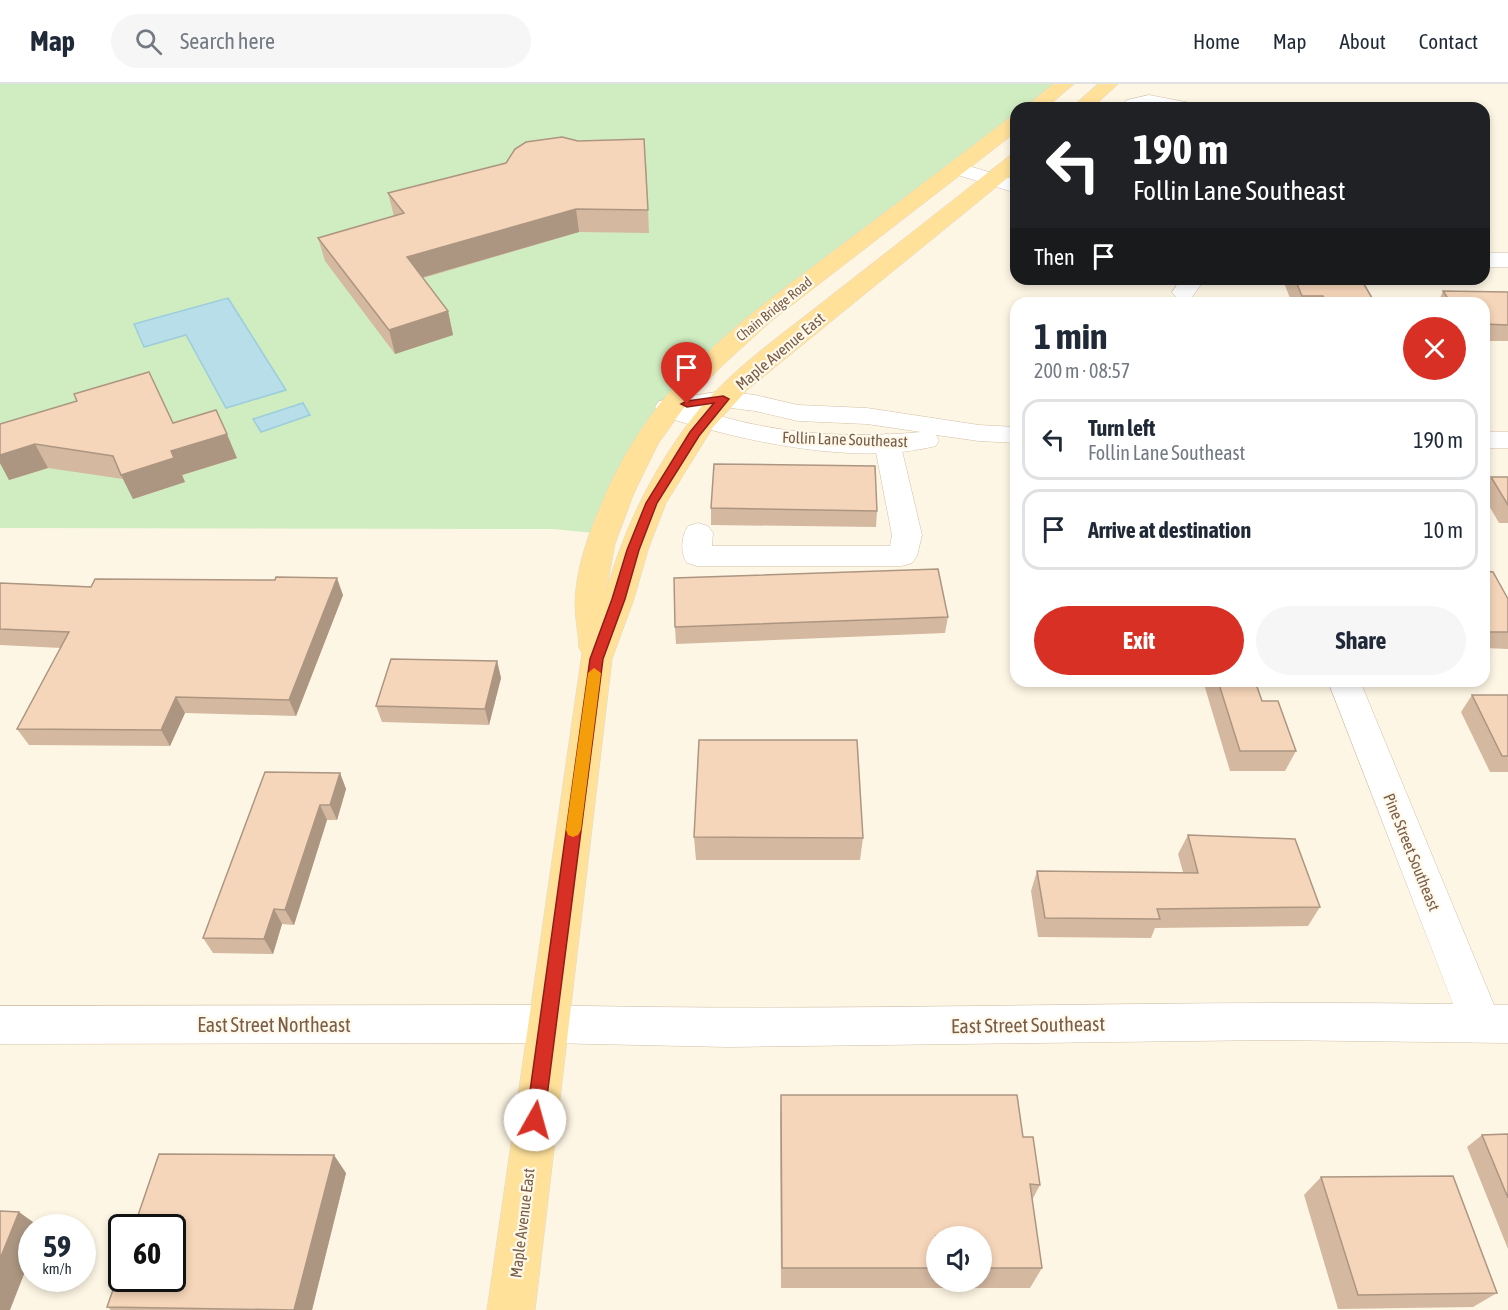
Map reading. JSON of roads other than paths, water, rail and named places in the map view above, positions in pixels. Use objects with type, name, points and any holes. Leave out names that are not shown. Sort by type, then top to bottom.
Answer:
[{"type":"main road","points":[[1042,102],[1065,84]]},
{"type":"main road","points":[[1088,102],[1109,84]]},
{"type":"main road","name":"Chain Bridge Road","points":[[596,659],[591,591],[596,556],[609,516],[640,451],[668,407],[722,351],[754,324],[1010,127]]},
{"type":"main road","name":"Maple Avenue East","points":[[511,1310],[596,659],[619,599],[633,550],[652,503],[679,457],[704,421],[723,399],[792,339],[1010,165]]},
{"type":"street","points":[[1140,102],[1148,100],[1158,102]]},
{"type":"street","points":[[956,168],[1010,185]]},
{"type":"street","points":[[1490,260],[1508,260]]},
{"type":"street","name":"Follin Lane Southeast","points":[[668,407],[723,399],[798,413],[867,416],[979,433],[1010,435]]},
{"type":"street","name":"Follin Lane Southeast","points":[[668,407],[704,421],[783,437],[820,441],[920,441],[979,433]]},
{"type":"street","points":[[1490,440],[1508,440]]},
{"type":"street","points":[[698,533],[697,556],[902,556],[907,535],[887,442]]},
{"type":"street","name":"Pine Street Southeast","points":[[1347,687],[1495,1024]]},
{"type":"street","name":"East Street Southeast","points":[[547,1024],[627,1027],[1024,1026],[1272,1021],[1495,1024]]},
{"type":"street","name":"East Street Northeast","points":[[0,1025],[547,1024]]},
{"type":"water","points":[[228,298],[286,390],[226,408],[186,335],[144,347],[134,324]]},
{"type":"water","points":[[303,403],[310,415],[261,432],[253,419]]}]
